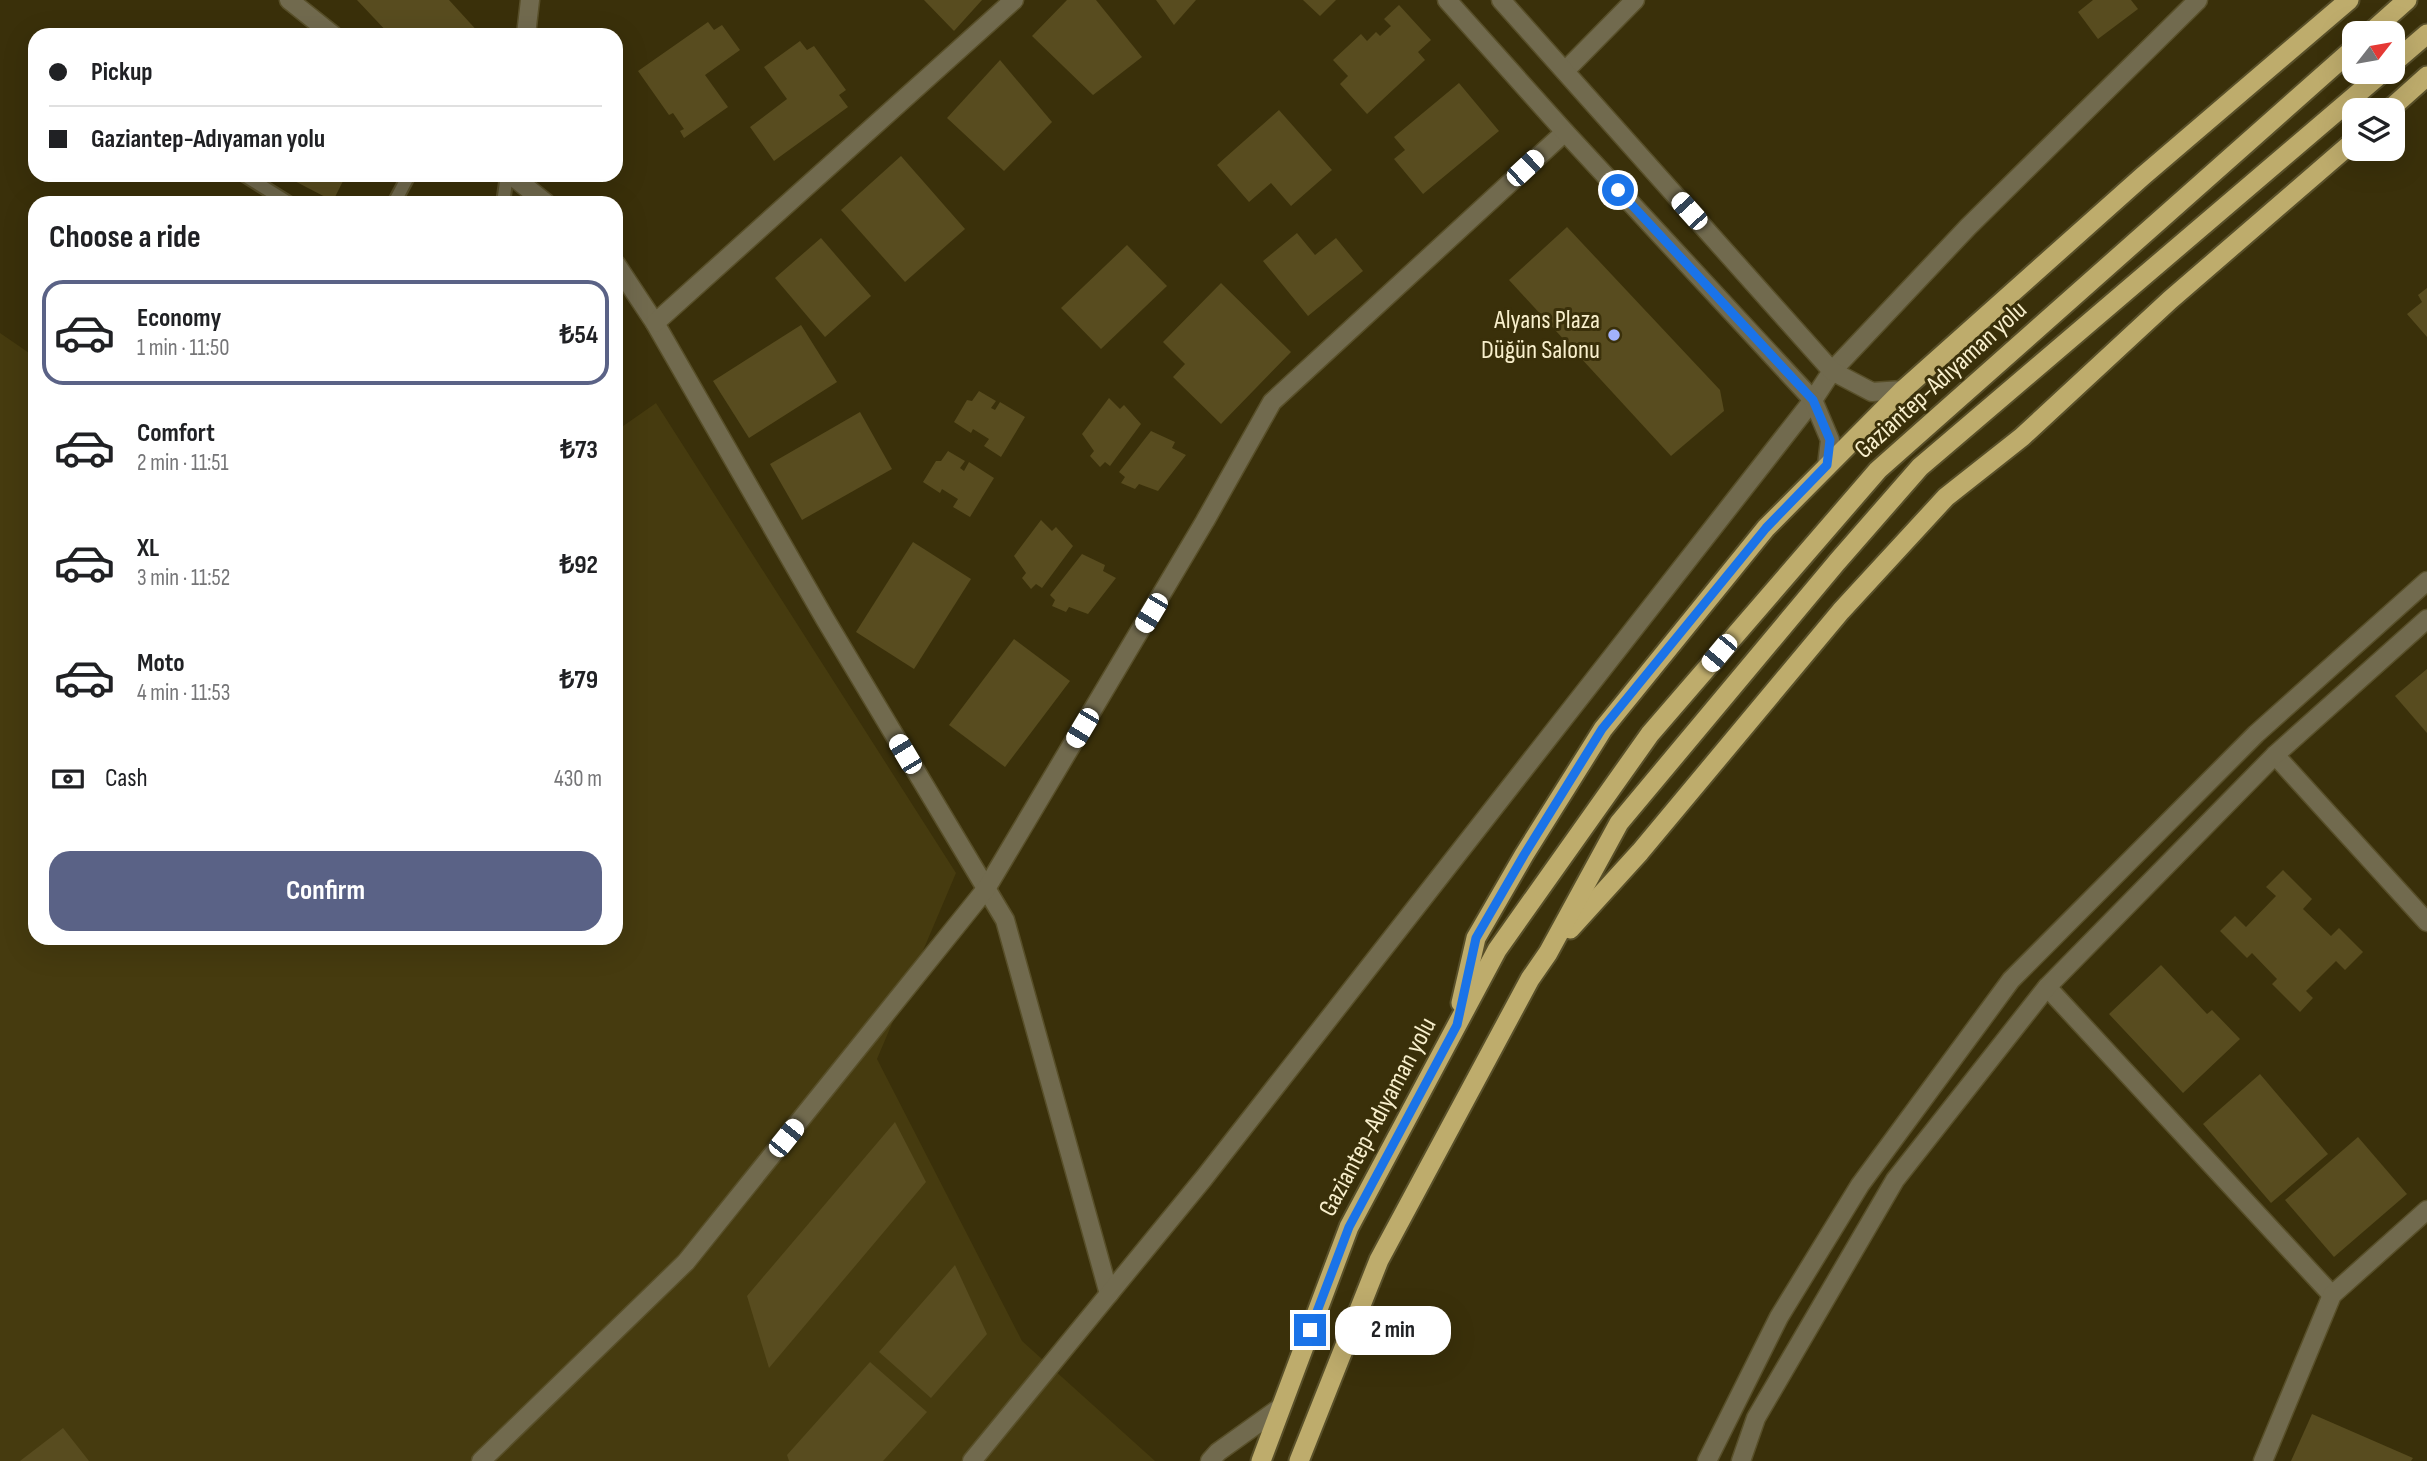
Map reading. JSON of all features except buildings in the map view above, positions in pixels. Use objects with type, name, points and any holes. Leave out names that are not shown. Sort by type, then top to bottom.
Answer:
[{"type":"highway","points":[[1457,1025],[1476,938],[1602,729],[1766,528],[1903,390],[2143,176],[2349,0]]},
{"type":"highway","points":[[2383,21],[2407,0]]},
{"type":"highway","points":[[2405,53],[2427,34]]},
{"type":"highway","name":"Gaziantep-Adıyaman yolu","points":[[1261,1461],[1349,1227],[1497,950],[1650,734],[1878,470],[2342,59]]},
{"type":"highway","points":[[2402,98],[2427,76]]},
{"type":"highway","name":"Gaziantep-Adıyaman yolu","points":[[1298,1461],[1380,1260],[1530,979],[1548,953],[1619,823],[1819,582],[1920,467],[2369,84]]},
{"type":"highway","points":[[1548,953],[1640,852],[1841,611],[1946,497],[2022,437],[2170,300],[2342,151]]},
{"type":"street","points":[[527,28],[530,0]]},
{"type":"street","points":[[655,323],[1014,0]]},
{"type":"street","points":[[1447,0],[1564,132],[1813,400],[1830,440],[1827,465]]},
{"type":"street","points":[[1501,0],[1832,371],[1872,392],[1903,390]]},
{"type":"street","points":[[1565,71],[1635,0]]},
{"type":"street","points":[[972,1461],[1203,1178],[1813,400],[1832,371],[1968,227],[2198,0]]},
{"type":"street","points":[[298,3],[325,28]]},
{"type":"street","points":[[481,1461],[686,1262],[986,889],[1205,521],[1272,402],[1564,132]]},
{"type":"street","points":[[518,182],[537,196]]},
{"type":"street","points":[[623,275],[655,323],[825,619],[1005,919],[1109,1294]]},
{"type":"street","points":[[1707,1461],[1779,1317],[1860,1185],[2011,980],[2256,734],[2427,581]]},
{"type":"street","points":[[1741,1461],[1756,1418],[1895,1180],[2047,987],[2275,755],[2427,619]]},
{"type":"street","points":[[2275,755],[2427,922]]},
{"type":"street","points":[[2047,987],[2332,1295]]},
{"type":"street","points":[[2263,1461],[2332,1295],[2427,1210]]},
{"type":"street","points":[[1210,1461],[1218,1452],[1281,1407]]},
{"type":"lane","points":[[255,182],[278,196]]},
{"type":"shaded area","points":[[0,333],[28,352],[28,945],[623,945],[623,426],[656,403],[956,873],[877,1059],[1022,1341],[1155,1461],[0,1461]]},
{"type":"place","name":"Alyans Plaza Düğün Salonu","points":[[1614,335]]},
{"type":"route","points":[[1310,1330],[1349,1227],[1457,1025],[1476,938],[1524,855],[1602,729],[1766,528],[1827,465],[1830,440],[1813,400],[1618,190]]}]
